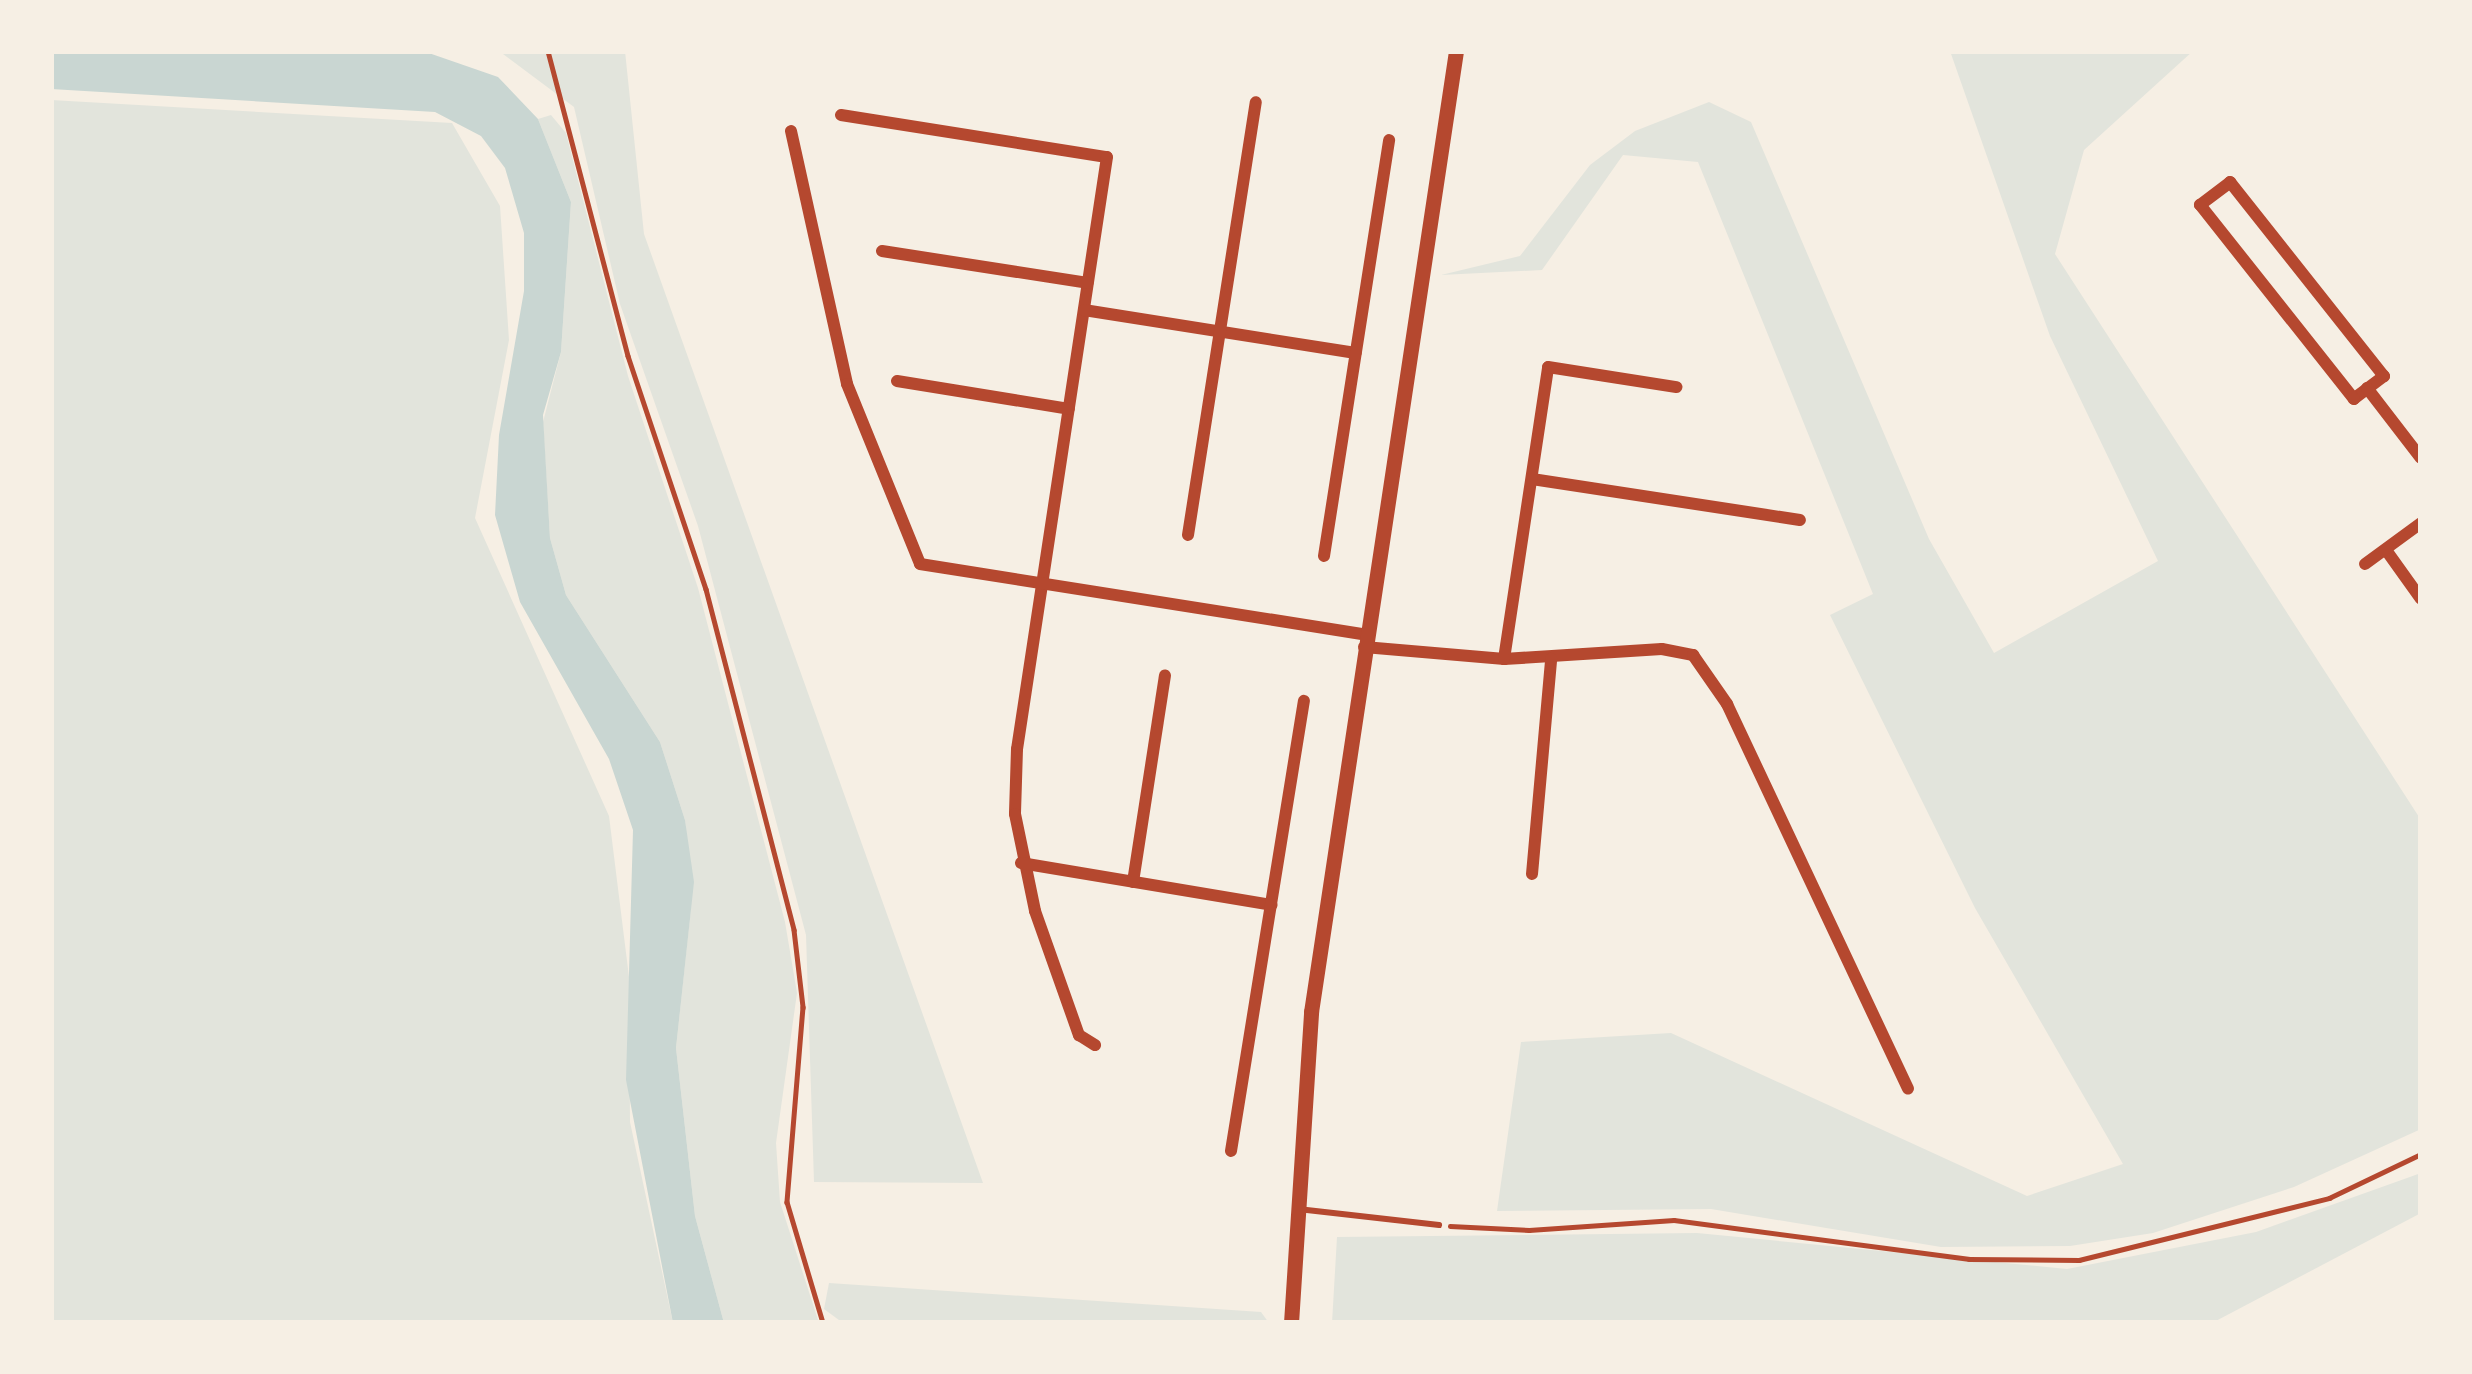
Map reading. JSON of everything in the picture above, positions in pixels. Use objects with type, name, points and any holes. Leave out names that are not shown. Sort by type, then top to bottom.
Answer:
[{"type":"street","points":[[1291,1323],[1294,1209],[1309,1030],[1456,51]]},
{"type":"street","points":[[1188,535],[1256,102]]},
{"type":"street","points":[[842,115],[1107,157],[1017,749],[1021,863],[1079,1035],[1095,1046]]},
{"type":"street","points":[[790,131],[847,384],[914,557],[1042,585],[1365,641],[1504,659],[1662,649],[1706,667],[1908,1088]]},
{"type":"street","points":[[1324,556],[1389,140]]},
{"type":"street","points":[[2230,182],[2384,376],[2367,388],[2354,399],[2200,205],[2230,182]]},
{"type":"street","points":[[882,250],[1088,283]]},
{"type":"street","points":[[1084,310],[1356,353]]},
{"type":"street","points":[[1504,659],[1548,367],[1676,387]]},
{"type":"street","points":[[897,381],[1069,409]]},
{"type":"street","points":[[2367,388],[2421,458]]},
{"type":"street","points":[[1532,478],[1800,520]]},
{"type":"street","points":[[2365,564],[2421,523]]},
{"type":"street","points":[[2386,550],[2421,599]]},
{"type":"street","points":[[1532,874],[1551,659]]},
{"type":"street","points":[[1133,882],[1165,675]]},
{"type":"street","points":[[1231,1151],[1304,701]]},
{"type":"street","points":[[1021,863],[1271,905]]},
{"type":"lane","points":[[1294,1209],[1439,1225]]},
{"type":"path","points":[[548,51],[628,356],[706,590],[794,930],[803,1006],[787,1202],[823,1323]]},
{"type":"path","points":[[1439,1225],[1529,1231],[1674,1220],[1969,1259],[2079,1260],[2329,1198],[2421,1154]]},
{"type":"shaded area","points":[[51,51],[423,51],[498,77],[538,119],[571,202],[561,352],[543,415],[550,538],[566,595],[660,742],[685,820],[694,882],[676,1048],[695,1216],[724,1323],[673,1323],[626,1080],[633,830],[609,759],[520,602],[495,515],[499,435],[524,291],[524,233],[505,168],[481,136],[435,112],[51,89]]},
{"type":"shaded area","points":[[499,51],[625,51],[644,234],[983,1183],[814,1182],[806,935],[698,526],[620,304],[574,107]]},
{"type":"shaded area","points":[[1950,51],[2193,51],[2084,150],[2055,254],[2421,820],[2421,1129],[2294,1187],[2153,1233],[2070,1246],[1941,1247],[1711,1209],[1497,1211],[1521,1042],[1671,1033],[2027,1196],[2123,1164],[1975,908],[1830,615],[1873,594],[1698,162],[1623,155],[1542,270],[1441,275],[1520,256],[1590,165],[1635,131],[1709,102],[1751,122],[1929,539],[1994,653],[2158,561],[2050,336]]},
{"type":"shaded area","points":[[51,100],[452,123],[500,206],[509,340],[475,518],[609,816],[629,977],[630,1122],[673,1323],[51,1323]]},
{"type":"shaded area","points":[[551,115],[566,133],[628,376],[698,588],[785,922],[797,993],[776,1143],[780,1202],[819,1323],[724,1323],[695,1216],[676,1048],[691,908],[685,820],[660,742],[566,595],[550,538],[543,422],[561,352],[571,202],[538,119]]},
{"type":"shaded area","points":[[2421,1173],[2421,1213],[2212,1323],[1332,1323],[1337,1237],[1697,1233],[2067,1269],[2256,1232]]},
{"type":"shaded area","points":[[829,1283],[1261,1312],[1269,1323],[843,1323],[824,1309]]}]
